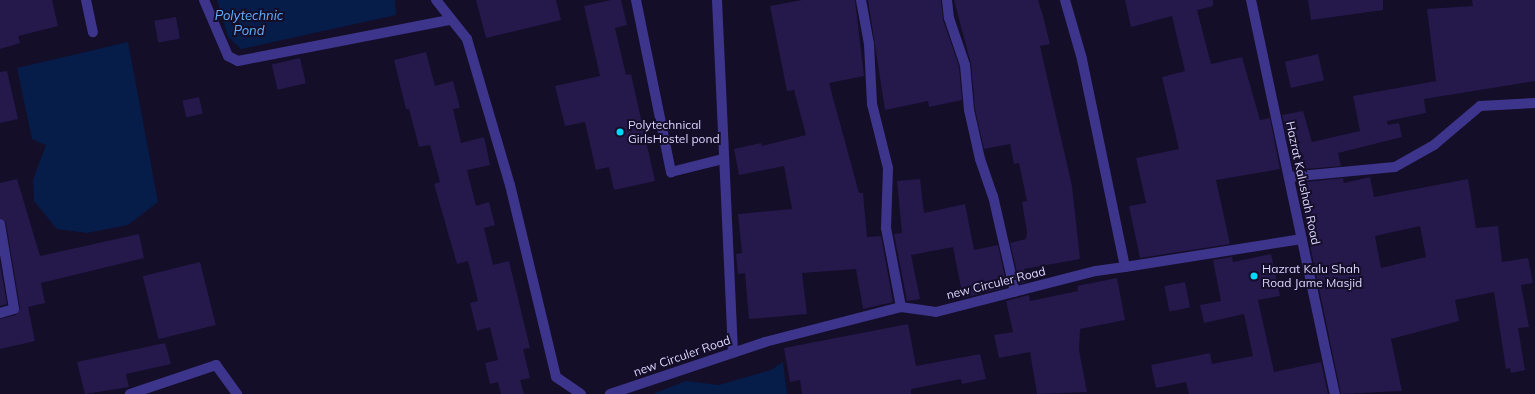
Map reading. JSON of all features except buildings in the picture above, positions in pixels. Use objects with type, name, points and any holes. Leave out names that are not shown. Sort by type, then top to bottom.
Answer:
[{"type":"street","points":[[86,0],[92,32]]},
{"type":"street","points":[[204,0],[228,56],[238,61],[449,20]]},
{"type":"street","points":[[436,0],[449,20],[467,39],[470,46],[510,185],[556,377],[581,394]]},
{"type":"street","points":[[636,0],[671,172],[723,159]]},
{"type":"street","points":[[717,0],[723,159],[733,353]]},
{"type":"street","points":[[861,0],[869,44],[872,104],[888,168],[886,228],[901,307]]},
{"type":"street","points":[[947,0],[949,18],[965,65],[977,145],[993,196],[1015,292]]},
{"type":"street","points":[[1065,0],[1082,59],[1125,267]]},
{"type":"street","name":"Hazrat Kalushah Road","points":[[1251,0],[1335,394]]},
{"type":"street","points":[[1289,177],[1395,167],[1434,145],[1480,106],[1535,103]]},
{"type":"street","points":[[0,224],[14,309],[0,313]]},
{"type":"street","name":"new Circuler Road","points":[[610,394],[733,353],[901,307],[936,312],[1096,271],[1302,239]]},
{"type":"street","points":[[130,394],[216,365],[237,394]]},
{"type":"water","name":"Polytechnic Pond","points":[[217,0],[395,0],[396,15],[241,49],[228,37]]},
{"type":"water","points":[[128,42],[158,202],[128,225],[87,233],[57,229],[34,201],[33,180],[46,145],[32,139],[17,68]]},
{"type":"water","points":[[783,362],[787,394],[653,394],[686,381],[719,385],[771,370]]},
{"type":"place","name":"Polytechnical GirlsHostel pond","points":[[620,132]]},
{"type":"place","name":"Hazrat Kalu Shah Road Jame Masjid","points":[[1254,276]]}]
